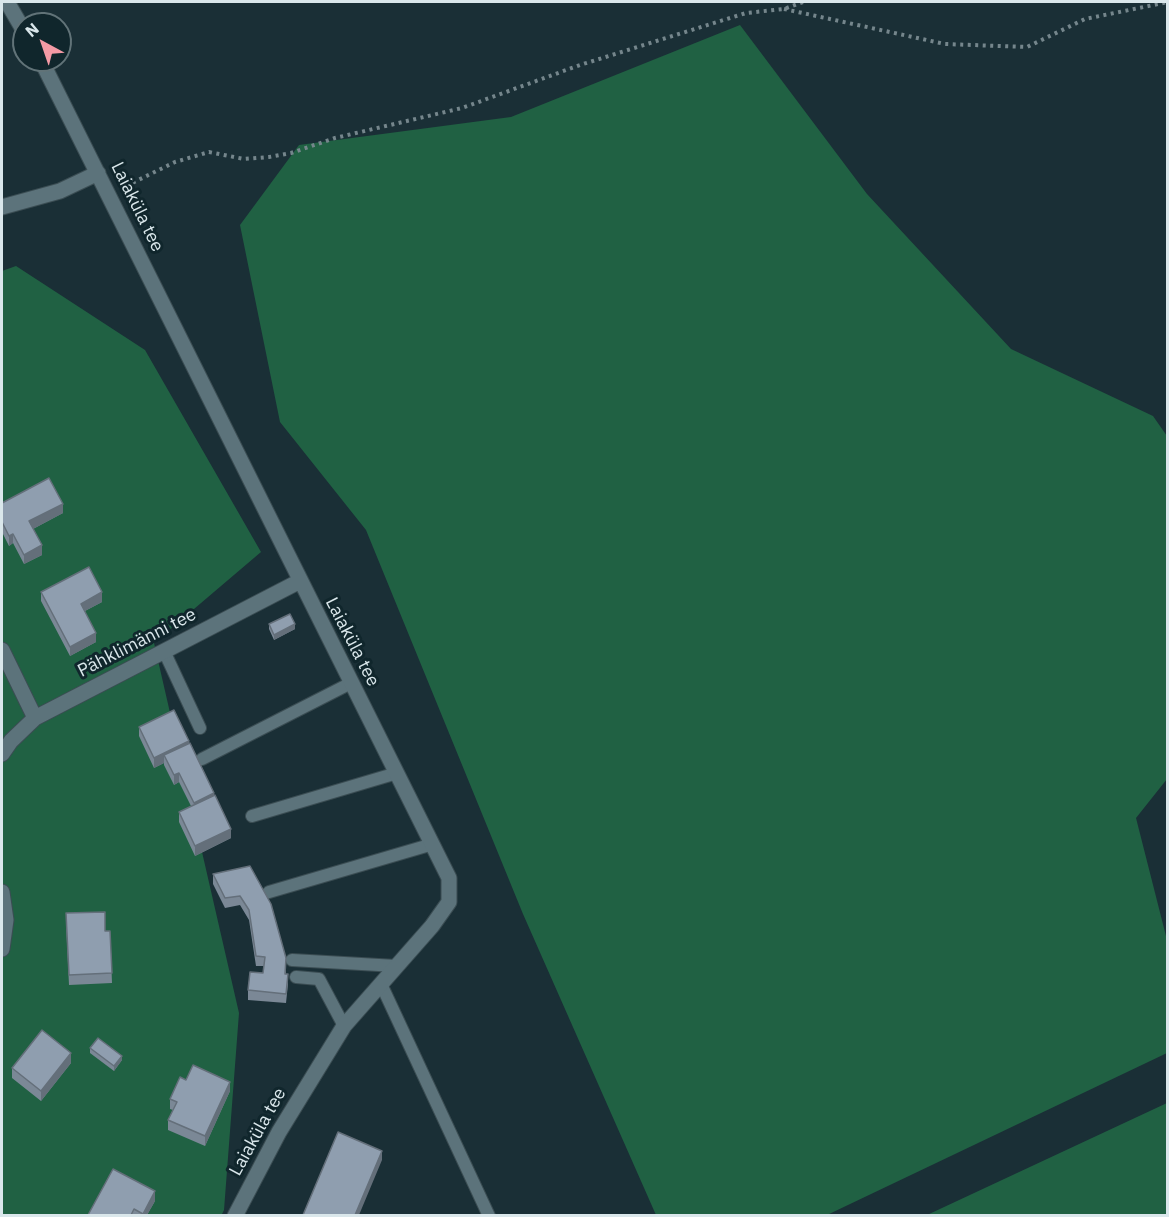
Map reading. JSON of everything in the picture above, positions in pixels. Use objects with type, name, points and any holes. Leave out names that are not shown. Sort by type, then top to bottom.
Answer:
[{"type":"street","name":"Laiaküla tee","points":[[47,72],[449,878],[449,902],[432,926],[344,1026],[279,1132],[235,1215]]},
{"type":"street","points":[[2,207],[60,191],[98,173]]},
{"type":"street","name":"Pähklimänni tee","points":[[2,754],[11,741],[35,718],[300,581]]},
{"type":"street","points":[[2,650],[35,718]]},
{"type":"street","points":[[2,892],[6,920],[2,949]]},
{"type":"lane","points":[[165,651],[200,728]]},
{"type":"lane","points":[[202,759],[351,683]]},
{"type":"lane","points":[[252,816],[397,773]]},
{"type":"lane","points":[[269,892],[433,844]]},
{"type":"lane","points":[[292,960],[396,966]]},
{"type":"lane","points":[[296,977],[319,979],[344,1026]]},
{"type":"lane","points":[[381,984],[489,1215]]},
{"type":"path","points":[[109,194],[175,162],[209,152],[244,159],[291,153],[335,138],[462,108],[580,65],[746,13],[784,9],[803,2]]},
{"type":"path","points":[[784,9],[945,44],[1027,46],[1084,19],[1167,2]]},
{"type":"green space","points":[[740,25],[867,194],[1011,349],[1153,416],[1167,436],[1167,779],[1136,818],[1167,940],[1167,1053],[827,1215],[656,1215],[523,914],[366,530],[280,422],[240,225],[299,145],[511,117]]},
{"type":"green space","points":[[16,266],[145,350],[261,552],[154,643],[239,1013],[224,1210],[221,1216],[2,1216],[2,271]]},
{"type":"green space","points":[[1167,1103],[1167,1215],[927,1215]]},
{"type":"building","points":[[49,478],[63,504],[29,521],[42,545],[24,555],[13,534],[9,536],[2,522],[2,503]]},
{"type":"building","points":[[89,567],[102,592],[81,604],[96,633],[70,647],[41,592]]},
{"type":"building","points":[[290,614],[295,624],[274,635],[269,624]]},
{"type":"building","points":[[174,710],[189,741],[154,758],[139,727]]},
{"type":"building","points":[[190,743],[214,793],[194,803],[179,773],[174,775],[164,755]]},
{"type":"building","points":[[215,795],[231,829],[195,846],[179,812]]},
{"type":"building","points":[[250,866],[271,904],[286,958],[285,974],[288,974],[286,994],[248,990],[250,972],[263,973],[265,957],[256,956],[249,910],[240,896],[225,898],[213,874]]},
{"type":"building","points":[[105,912],[105,931],[110,931],[112,973],[69,975],[66,913]]},
{"type":"building","points":[[42,1030],[71,1053],[41,1091],[12,1068]]},
{"type":"building","points":[[98,1038],[122,1056],[114,1066],[90,1048]]},
{"type":"building","points":[[193,1065],[230,1082],[205,1136],[168,1120],[177,1102],[170,1099],[180,1077],[186,1080]]},
{"type":"building","points":[[338,1132],[382,1151],[355,1215],[303,1215]]},
{"type":"building","points":[[113,1169],[155,1191],[143,1214],[134,1209],[131,1215],[88,1215]]}]
